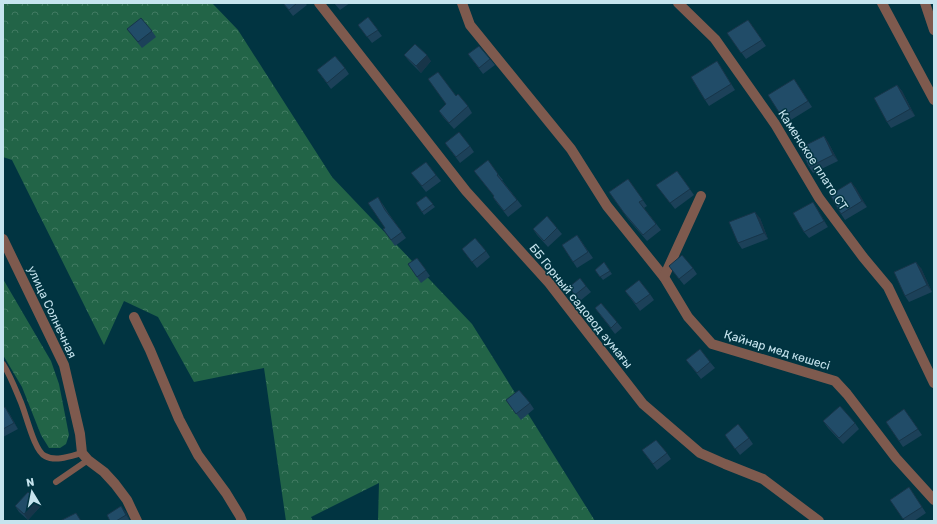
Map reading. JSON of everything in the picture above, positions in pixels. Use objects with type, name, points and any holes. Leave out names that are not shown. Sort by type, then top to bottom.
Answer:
[{"type":"street","name":"ББ Горный садовод аумағы","points":[[319,3],[466,191],[549,283],[643,404],[700,453],[763,479],[820,521]]},
{"type":"street","name":"Қайнар мед көшесі","points":[[462,3],[470,26],[571,149],[607,206],[664,277],[688,317],[712,344],[835,381],[847,394],[896,458],[934,500]]},
{"type":"street","name":"Каменское плато СТ","points":[[678,3],[715,39],[775,124],[819,198],[888,287],[934,383]]},
{"type":"street","points":[[882,3],[933,95]]},
{"type":"street","points":[[925,3],[934,30]]},
{"type":"street","points":[[664,277],[701,196]]},
{"type":"street","name":"улица Солнечная","points":[[3,239],[64,365],[85,456]]},
{"type":"street","points":[[134,318],[150,350],[179,419],[198,455],[229,499],[242,521]]},
{"type":"street","points":[[85,456],[104,472],[115,484],[127,500],[137,521]]},
{"type":"lane","points":[[3,364],[21,402],[32,436],[39,451],[45,456],[55,459],[85,456]]},
{"type":"lane","points":[[56,482],[85,456]]},
{"type":"green space","points":[[3,3],[212,3],[238,30],[332,177],[472,324],[595,521],[378,521],[379,483],[311,517],[313,521],[286,521],[264,368],[194,382],[158,317],[124,301],[104,345],[12,160],[3,157]]},
{"type":"green space","points":[[3,279],[51,361],[59,384],[69,435],[66,444],[60,448],[49,448],[41,435],[22,387],[3,355]]},
{"type":"building","points":[[283,3],[297,3],[289,10]]},
{"type":"building","points":[[368,17],[378,30],[367,37],[358,25]]},
{"type":"building","points":[[141,18],[152,31],[138,42],[127,29]]},
{"type":"building","points":[[748,20],[762,40],[741,53],[727,33]]},
{"type":"building","points":[[415,44],[427,55],[416,66],[404,55]]},
{"type":"building","points":[[479,46],[490,59],[479,68],[468,54]]},
{"type":"building","points":[[335,56],[345,68],[327,83],[317,70]]},
{"type":"building","points":[[717,61],[731,84],[705,100],[691,77]]},
{"type":"building","points":[[438,72],[456,96],[458,94],[468,106],[449,123],[439,111],[446,104],[428,79]]},
{"type":"building","points":[[794,79],[808,101],[782,117],[768,95]]},
{"type":"building","points":[[897,85],[910,109],[887,122],[874,98]]},
{"type":"building","points":[[459,132],[470,146],[456,157],[445,143]]},
{"type":"building","points":[[824,136],[833,155],[809,167],[800,148]]},
{"type":"building","points":[[488,160],[498,174],[497,175],[517,200],[504,211],[474,171]]},
{"type":"building","points":[[426,162],[436,175],[422,186],[411,173]]},
{"type":"building","points":[[677,171],[690,189],[670,203],[656,185]]},
{"type":"building","points":[[628,179],[643,200],[639,202],[656,224],[643,235],[624,213],[609,192]]},
{"type":"building","points":[[851,182],[862,201],[841,214],[830,195]]},
{"type":"building","points":[[426,196],[433,204],[422,212],[416,203]]},
{"type":"building","points":[[378,197],[385,210],[402,232],[391,240],[383,229],[385,228],[368,203]]},
{"type":"building","points":[[813,202],[824,221],[804,232],[793,213]]},
{"type":"building","points":[[755,212],[764,233],[738,243],[729,222]]},
{"type":"building","points":[[547,216],[557,228],[544,241],[533,229]]},
{"type":"building","points":[[577,235],[588,252],[573,262],[562,245]]},
{"type":"building","points":[[475,238],[486,251],[472,262],[462,249]]},
{"type":"building","points":[[682,255],[693,268],[679,279],[669,266]]},
{"type":"building","points":[[417,258],[426,270],[417,277],[408,264]]},
{"type":"building","points":[[604,262],[610,271],[600,277],[595,270]]},
{"type":"building","points":[[916,262],[927,285],[905,296],[894,272]]},
{"type":"building","points":[[580,278],[586,286],[575,295],[569,287]]},
{"type":"building","points":[[639,280],[650,294],[636,304],[625,291]]},
{"type":"building","points":[[601,303],[617,322],[611,328],[595,308]]},
{"type":"building","points":[[700,349],[710,362],[697,373],[686,360]]},
{"type":"building","points":[[519,390],[530,403],[516,414],[506,400]]},
{"type":"building","points":[[840,406],[855,423],[839,438],[823,421]]},
{"type":"building","points":[[5,407],[14,423],[3,429],[3,408]]},
{"type":"building","points":[[904,409],[918,429],[899,441],[886,422]]},
{"type":"building","points":[[738,424],[749,438],[735,449],[725,435]]},
{"type":"building","points":[[656,440],[667,453],[653,464],[642,450]]},
{"type":"building","points":[[909,487],[922,507],[903,519],[890,500]]},
{"type":"building","points":[[28,492],[37,500],[24,514],[15,506]]},
{"type":"building","points":[[121,506],[126,515],[116,521],[110,521],[107,515]]},
{"type":"building","points":[[76,513],[81,521],[60,521]]}]
